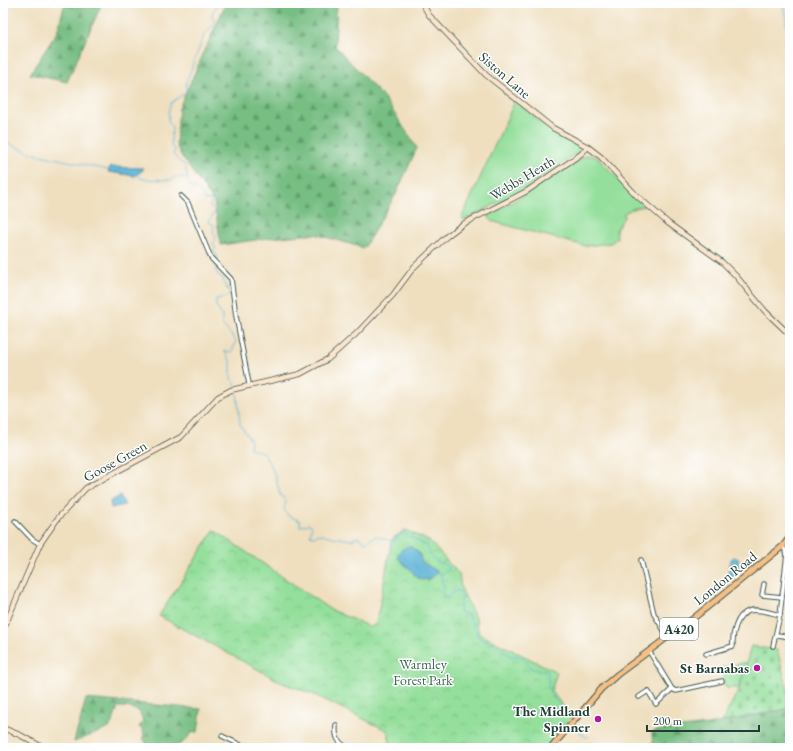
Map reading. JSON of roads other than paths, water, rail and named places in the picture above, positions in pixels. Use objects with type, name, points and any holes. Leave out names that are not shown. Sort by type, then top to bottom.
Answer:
[{"type":"main road","name":"London Road","points":[[551,748],[602,688],[695,617],[783,546],[790,537]]},
{"type":"street","name":"Siston Lane","points":[[422,3],[429,16],[486,75],[553,128],[588,147]]},
{"type":"street","points":[[588,147],[601,157],[636,195],[668,223],[722,262],[736,276],[765,311],[790,335]]},
{"type":"street","name":"Webbs Heath","points":[[249,384],[300,374],[328,359],[361,329],[392,295],[414,266],[447,236],[463,224],[527,190],[581,154],[588,147]]},
{"type":"street","points":[[181,196],[188,203],[211,258],[231,279],[236,316],[249,384]]},
{"type":"street","name":"Goose Green","points":[[3,630],[40,544],[58,518],[86,488],[181,437],[218,397],[238,387],[249,384]]},
{"type":"street","points":[[15,521],[32,539],[40,544]]},
{"type":"street","points":[[773,646],[777,635],[787,554],[783,546]]},
{"type":"street","points":[[641,560],[654,614],[668,637]]},
{"type":"street","points":[[764,584],[762,595],[782,597]]},
{"type":"street","points":[[706,654],[733,646],[732,636],[735,626],[742,616],[748,611],[756,610],[780,615]]},
{"type":"street","points":[[777,635],[790,637]]},
{"type":"street","points":[[649,651],[672,689]]},
{"type":"street","points":[[639,697],[648,691],[656,704],[672,689],[676,690],[722,681]]},
{"type":"street","points":[[336,725],[336,737],[338,741],[347,748]]},
{"type":"street","points":[[3,728],[27,738],[44,748]]},
{"type":"street","points":[[222,736],[247,748]]},
{"type":"water","points":[[110,167],[143,168],[143,170],[135,176],[108,172]]},
{"type":"water","points":[[120,496],[125,505],[111,508],[110,502]]},
{"type":"water","points":[[410,546],[419,553],[422,562],[437,571],[431,578],[425,580],[419,579],[398,558],[401,550]]},
{"type":"water","points":[[734,557],[739,559],[737,572],[729,581],[729,564],[731,559]]},
{"type":"waterway","points":[[217,260],[217,255],[213,252],[216,248],[213,244],[216,235],[213,232],[214,225],[209,222],[215,211],[210,207],[212,200],[204,200],[200,192],[189,185],[185,165],[173,154],[175,150],[171,146],[172,127],[168,121],[168,113],[171,103],[186,92],[186,83],[205,33],[212,27],[214,22],[212,13],[219,3]]},
{"type":"waterway","points":[[783,3],[790,44]]},
{"type":"waterway","points":[[3,141],[31,153],[108,170]]},
{"type":"waterway","points":[[137,174],[142,179],[172,180],[175,177],[187,178]]},
{"type":"waterway","points":[[215,266],[217,274],[223,278],[224,284],[230,292],[229,296],[216,299],[216,306],[222,316],[222,324],[236,341],[232,352],[224,351],[231,362],[231,379],[235,383],[236,388]]},
{"type":"waterway","points":[[237,391],[240,424],[251,441],[250,448],[264,453],[275,475],[280,495],[286,500],[284,509],[287,515],[300,521],[300,526],[309,524],[312,526],[310,535],[313,536],[322,534],[351,540],[357,537],[366,542],[376,536],[395,542],[397,536],[403,533],[424,544],[428,548],[430,555],[436,561],[448,566],[449,570],[442,574]]},
{"type":"waterway","points":[[437,572],[442,574],[441,580],[445,588],[442,592],[444,597],[448,598],[453,592],[460,591],[462,597],[459,612],[468,614],[479,638],[498,647],[511,656],[523,658],[530,668],[539,671],[544,670],[548,674],[549,690],[568,716]]},
{"type":"waterway","points":[[577,728],[584,736],[588,737]]},
{"type":"place","name":"St Barnabas","points":[[757,668]]},
{"type":"place","name":"The Midland Spinner","points":[[598,719]]},
{"type":"park label","name":"Warmley Forest Park","points":[[423,672]]}]
